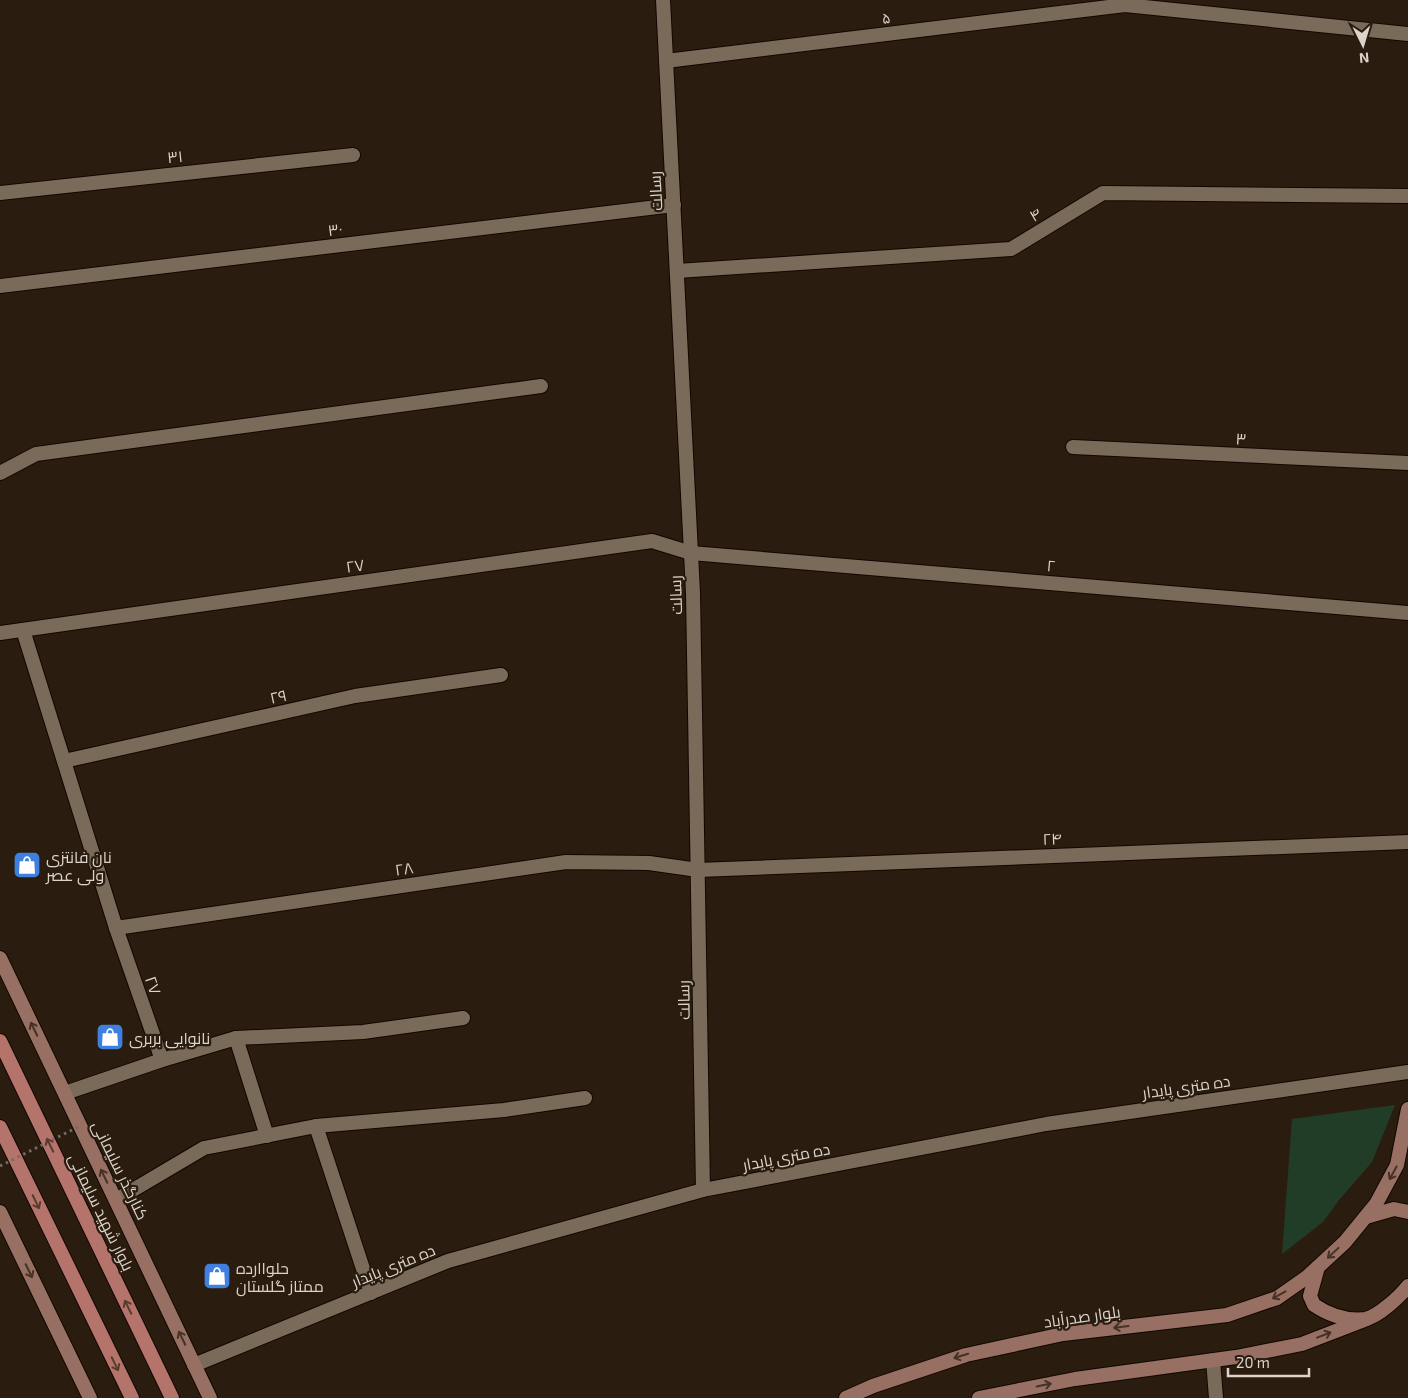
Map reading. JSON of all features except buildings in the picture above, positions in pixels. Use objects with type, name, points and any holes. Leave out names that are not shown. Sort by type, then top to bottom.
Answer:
[{"type":"main road","name":"کنارگذر سلیمانی","points":[[0,958],[210,1398]]},
{"type":"main road","name":"بلوار شهید سلیمانی","points":[[0,1041],[172,1398]]},
{"type":"main road","points":[[1366,1217],[1376,1204],[1397,1165],[1408,1109]]},
{"type":"main road","points":[[0,1127],[132,1398]]},
{"type":"main road","points":[[1366,1217],[1394,1209],[1408,1212]]},
{"type":"main road","points":[[0,1212],[90,1398]]},
{"type":"main road","name":"بلوار صدرآباد","points":[[846,1398],[873,1386],[976,1352],[1063,1334],[1227,1315],[1277,1298],[1308,1277],[1345,1242],[1366,1217]]},
{"type":"main road","points":[[1318,1267],[1310,1296],[1314,1305],[1334,1316],[1367,1319]]},
{"type":"main road","points":[[979,1398],[1074,1379],[1213,1360],[1302,1344],[1367,1319],[1388,1307],[1408,1287]]},
{"type":"street","name":"رسالت","points":[[663,0],[693,603],[704,1190]]},
{"type":"street","name":"۵","points":[[666,61],[1125,5],[1408,34]]},
{"type":"street","name":"۳۱","points":[[0,193],[354,155]]},
{"type":"street","name":"۴","points":[[677,271],[1011,249],[1103,193],[1408,196]]},
{"type":"street","name":"۳۰","points":[[0,286],[674,206]]},
{"type":"street","points":[[0,473],[36,454],[540,386]]},
{"type":"street","name":"۳","points":[[1073,447],[1408,463]]},
{"type":"street","name":"۲۷","points":[[0,633],[652,541],[691,553]]},
{"type":"street","name":"۲","points":[[691,553],[1408,613]]},
{"type":"street","name":"۲۷","points":[[23,630],[116,928],[162,1060]]},
{"type":"street","name":"۲۹","points":[[64,761],[355,696],[501,675]]},
{"type":"street","name":"۲۴","points":[[698,870],[1408,842]]},
{"type":"street","name":"۲۸","points":[[116,928],[566,862],[649,863],[698,870]]},
{"type":"street","points":[[65,1093],[162,1060],[236,1038],[363,1032],[463,1018]]},
{"type":"street","points":[[236,1038],[267,1136]]},
{"type":"street","name":"ده متری پایدار","points":[[194,1365],[448,1261],[704,1190],[1046,1124],[1408,1072]]},
{"type":"street","points":[[116,1200],[204,1148],[316,1126],[504,1110],[585,1098]]},
{"type":"street","points":[[316,1126],[371,1293]]},
{"type":"street","points":[[1213,1360],[1216,1398]]},
{"type":"path","points":[[0,1166],[80,1126]]},
{"type":"green space","points":[[1395,1105],[1372,1162],[1339,1200],[1323,1222],[1282,1254],[1292,1119]]},
{"type":"place","name":"نان فانتزی ولی عصر","points":[[27,865]]},
{"type":"place","name":"نانوایی بربری","points":[[110,1037]]},
{"type":"place","name":"حلواارده ممتاز گلستان","points":[[217,1276]]}]
